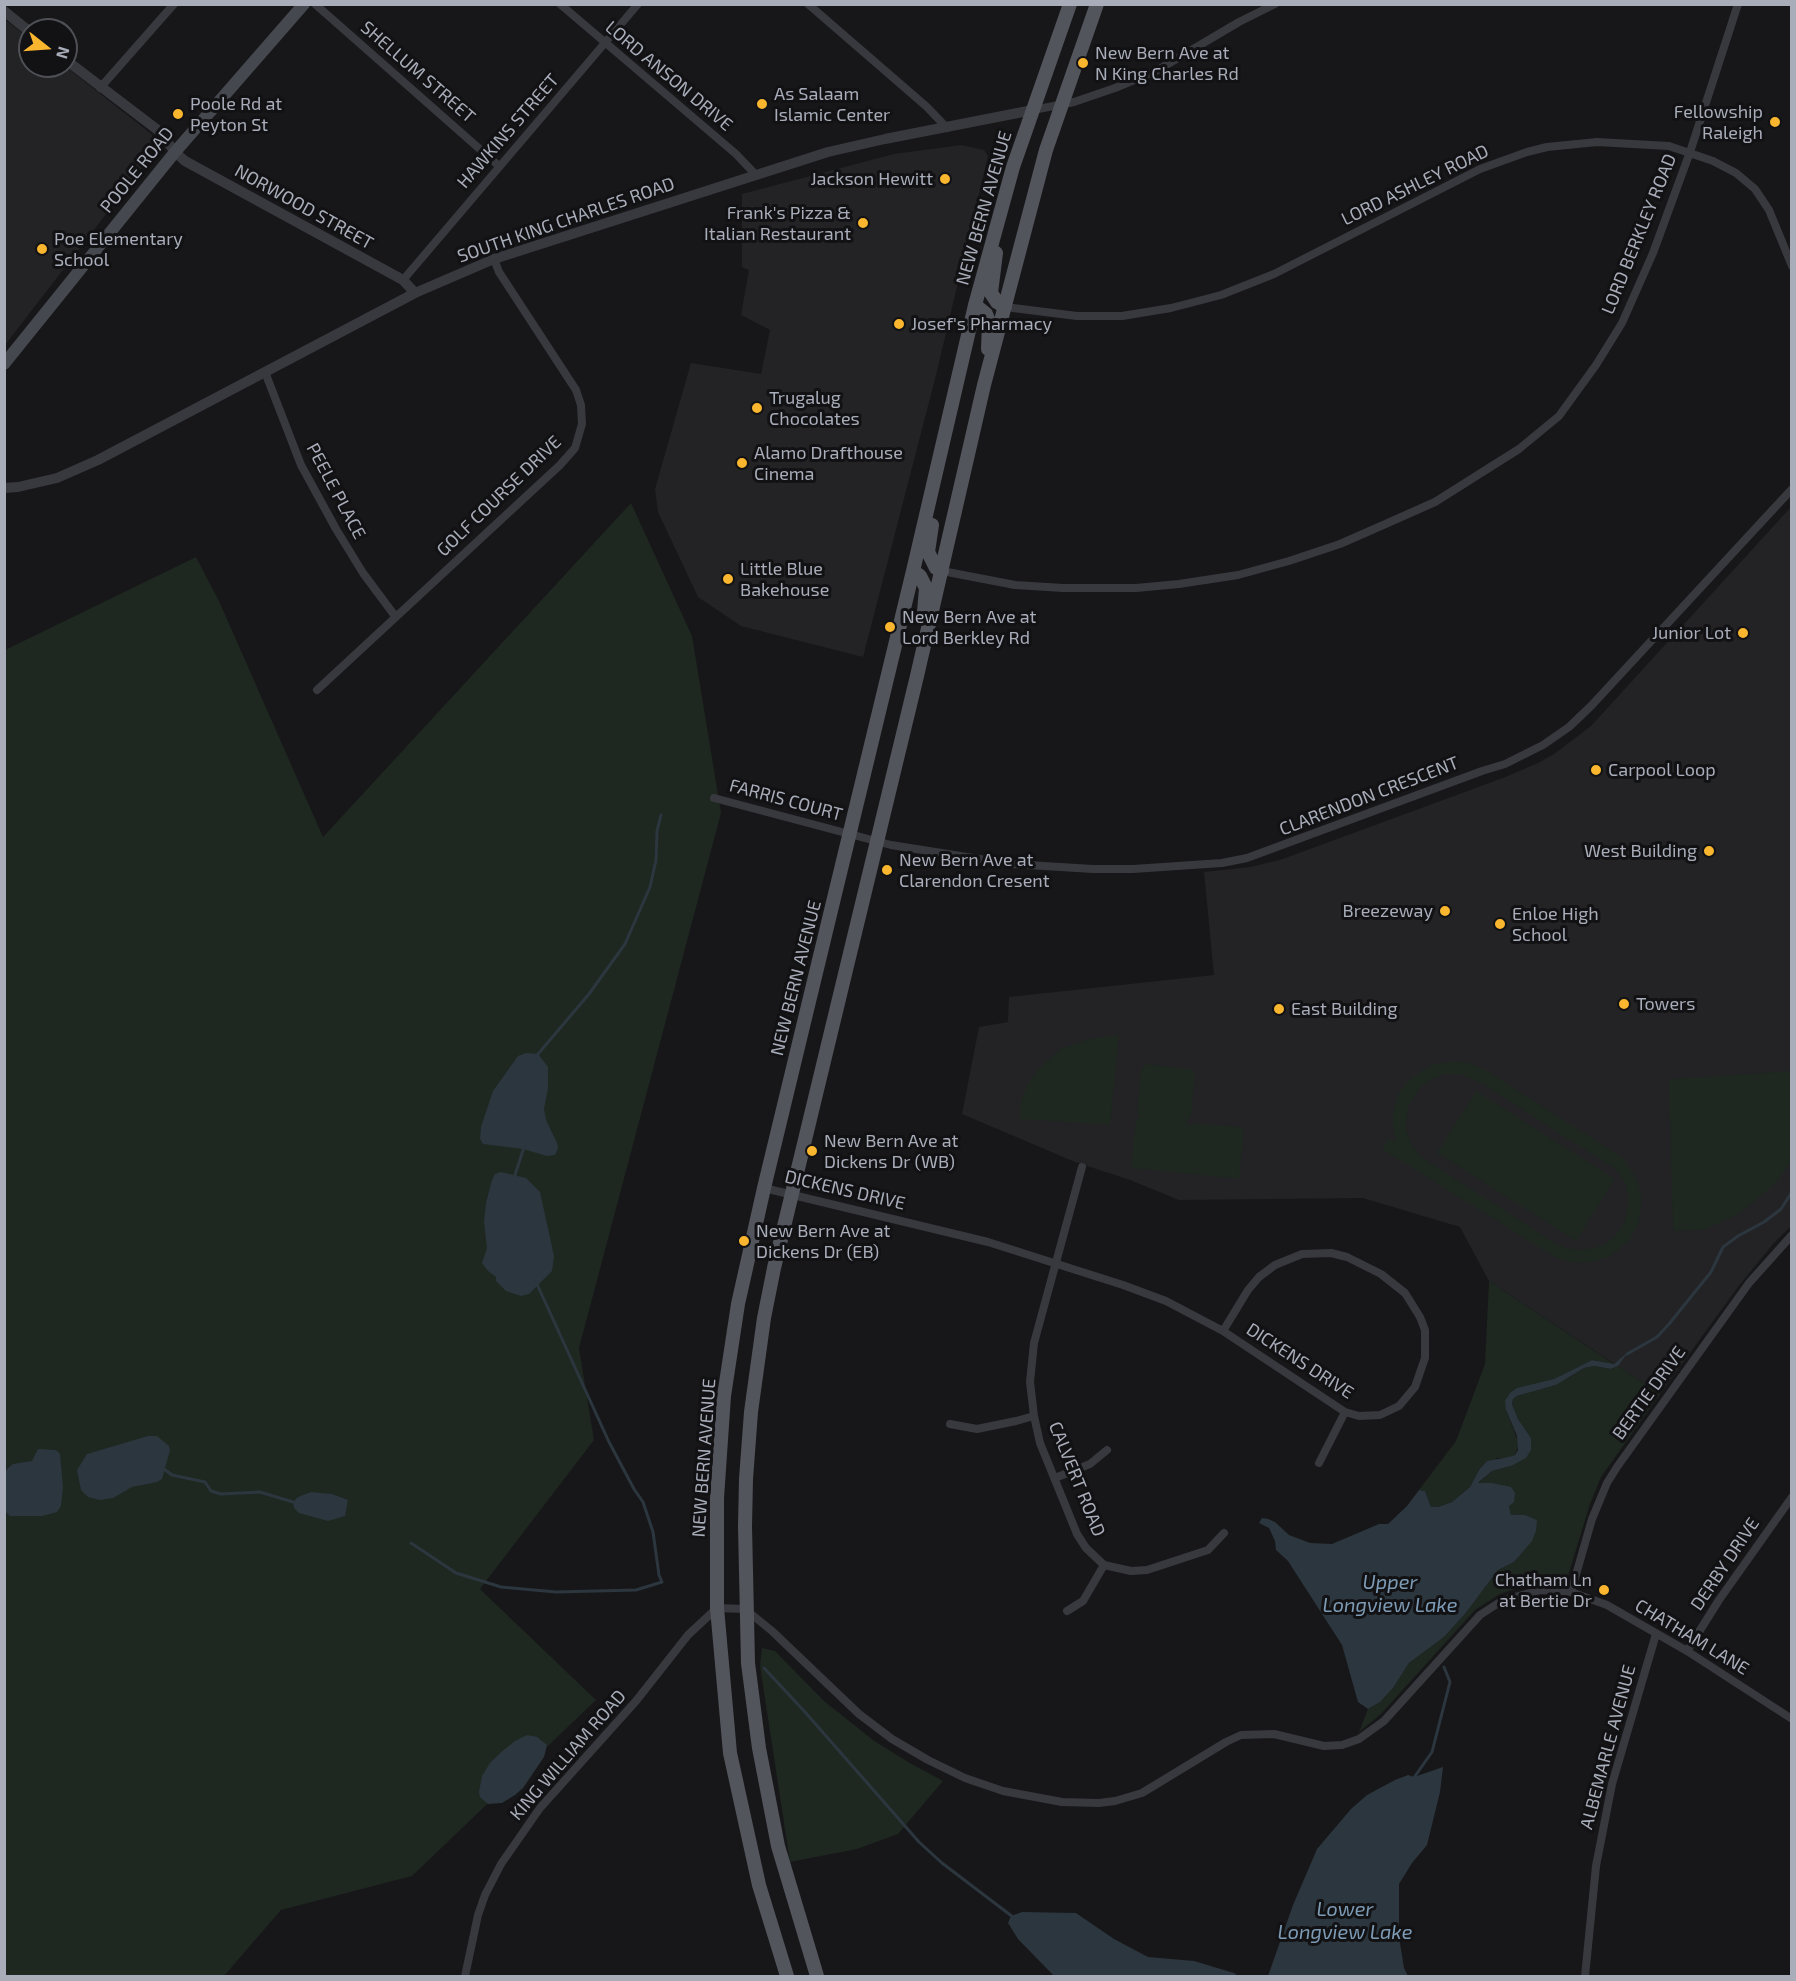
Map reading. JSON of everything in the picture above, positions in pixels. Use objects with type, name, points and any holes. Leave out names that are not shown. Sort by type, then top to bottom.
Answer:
[{"type":"main road","name":"POOLE ROAD","points":[[4,364],[174,152],[304,4]]},
{"type":"main road","name":"NEW BERN AVENUE","points":[[787,1977],[759,1885],[730,1753],[717,1608],[717,1498],[724,1396],[738,1304],[764,1188],[975,305],[1013,167],[1070,4]]},
{"type":"main road","points":[[817,1977],[778,1846],[761,1759],[748,1663],[744,1526],[751,1412],[764,1318],[1005,307],[1046,150],[1096,4]]},
{"type":"main road","points":[[1001,212],[991,293],[997,302],[1005,307]]},
{"type":"main road","points":[[975,305],[986,314],[989,322],[988,345],[975,427]]},
{"type":"main road","points":[[935,478],[928,552],[936,568],[942,571]]},
{"type":"main road","points":[[913,571],[920,576],[926,588],[915,659],[917,676]]},
{"type":"street","points":[[100,88],[174,4]]},
{"type":"street","name":"SHELLUM STREET","points":[[315,4],[500,166]]},
{"type":"street","name":"LORD ANSON DRIVE","points":[[560,4],[736,154],[755,174]]},
{"type":"street","name":"HAWKINS STREET","points":[[403,280],[638,4]]},
{"type":"street","points":[[808,4],[927,107],[947,128]]},
{"type":"street","points":[[1033,110],[1060,106],[1115,88],[1156,71],[1239,22],[1275,4]]},
{"type":"street","name":"LORD BERKLEY ROAD","points":[[942,571],[1015,585],[1063,588],[1136,588],[1179,584],[1238,574],[1289,561],[1340,544],[1435,501],[1484,472],[1527,442],[1559,416],[1590,374],[1622,323],[1653,253],[1690,152],[1738,4]]},
{"type":"street","points":[[4,11],[18,22]]},
{"type":"street","name":"NORWOOD STREET","points":[[78,70],[159,131],[174,152],[190,164],[403,280],[415,293]]},
{"type":"street","name":"SOUTH KING CHARLES ROAD","points":[[4,488],[57,478],[98,460],[415,293],[494,259],[755,174],[865,143],[1033,110]]},
{"type":"street","name":"LORD ASHLEY ROAD","points":[[1005,307],[1093,317],[1122,316],[1171,308],[1221,295],[1256,282],[1480,169],[1527,152],[1598,142],[1669,146],[1728,168],[1755,189],[1769,210],[1791,266]]},
{"type":"street","name":"GOLF COURSE DRIVE","points":[[317,690],[560,465],[575,448],[582,424],[581,405],[576,390],[499,272],[494,259]]},
{"type":"street","name":"PEELE PLACE","points":[[265,372],[301,465],[363,573],[395,616]]},
{"type":"street","name":"CLARENDON CRESCENT","points":[[849,835],[961,857],[1054,868],[1133,869],[1222,863],[1276,849],[1505,764],[1543,746],[1569,727],[1591,706],[1791,489]]},
{"type":"street","name":"FARRIS COURT","points":[[714,798],[849,835]]},
{"type":"street","name":"CALVERT ROAD","points":[[1082,1167],[1038,1327],[1031,1363],[1034,1416],[1040,1443],[1077,1534],[1086,1548],[1104,1565]]},
{"type":"street","name":"DICKENS DRIVE","points":[[764,1188],[988,1242],[1166,1301],[1223,1331],[1345,1412],[1369,1416],[1389,1412],[1399,1406],[1415,1387],[1425,1358],[1425,1330],[1405,1293],[1381,1274],[1347,1257],[1331,1253],[1302,1254],[1287,1258],[1259,1277],[1248,1290],[1223,1331]]},
{"type":"street","name":"BERTIE DRIVE","points":[[1571,1592],[1592,1519],[1607,1483],[1749,1283],[1791,1235]]},
{"type":"street","points":[[1319,1462],[1345,1412]]},
{"type":"street","points":[[950,1424],[977,1429],[1016,1422],[1034,1416]]},
{"type":"street","points":[[1055,1478],[1090,1464],[1107,1450]]},
{"type":"street","name":"DERBY DRIVE","points":[[1687,1651],[1725,1591],[1791,1497]]},
{"type":"street","points":[[1067,1611],[1083,1601],[1104,1565],[1131,1572],[1147,1570],[1208,1550],[1224,1533]]},
{"type":"street","name":"CHATHAM LANE","points":[[746,1609],[859,1714],[892,1739],[965,1778],[1002,1791],[1062,1802],[1092,1804],[1115,1801],[1142,1793],[1241,1735],[1274,1734],[1324,1746],[1342,1745],[1359,1739],[1384,1721],[1472,1622],[1493,1606],[1527,1592],[1555,1590],[1571,1592],[1607,1605],[1687,1651],[1791,1719]]},
{"type":"street","points":[[717,1608],[746,1609]]},
{"type":"street","name":"KING WILLIAM ROAD","points":[[465,1977],[478,1915],[485,1895],[501,1864],[520,1836],[540,1808],[636,1701],[688,1635],[717,1608]]},
{"type":"street","name":"ALBEMARLE AVENUE","points":[[1585,1977],[1596,1866],[1605,1815],[1637,1693],[1656,1634]]},
{"type":"shaded area","name":"Poe Elementary School","points":[[4,19],[18,30],[18,78],[78,76],[156,140],[154,152],[5,345]]},
{"type":"shaded area","points":[[961,145],[984,150],[988,156],[936,375],[863,657],[741,626],[698,597],[658,512],[655,489],[691,363],[761,374],[770,330],[741,315],[749,270],[742,267],[742,194],[894,154]]},
{"type":"shaded area","points":[[631,503],[692,636],[721,813],[579,1348],[594,1440],[480,1589],[596,1700],[412,1876],[281,1910],[224,1976],[5,1976],[5,650],[196,557],[219,601],[323,837]]},
{"type":"shaded area","name":"Enloe High School","points":[[1791,507],[1791,1226],[1738,1287],[1660,1394],[1489,1281],[1460,1227],[1363,1198],[1179,1200],[1130,1180],[1075,1162],[962,1114],[979,1027],[1008,1022],[1009,997],[1214,975],[1204,872],[1250,867],[1280,860],[1503,778],[1554,754],[1591,726]]},
{"type":"shaded area","points":[[1119,1035],[1110,1125],[1020,1119],[1020,1105],[1027,1085],[1040,1067],[1062,1048],[1092,1038]]},
{"type":"shaded area","points":[[1454,1061],[1469,1063],[1484,1069],[1623,1158],[1638,1181],[1642,1201],[1639,1221],[1630,1240],[1609,1257],[1592,1262],[1574,1263],[1556,1258],[1382,1149],[1389,1138],[1396,1142],[1393,1111],[1399,1093],[1408,1080],[1431,1065]],"holes":[[[1446,1074],[1462,1075],[1479,1082],[1615,1169],[1625,1183],[1629,1198],[1625,1221],[1616,1235],[1606,1244],[1594,1248],[1580,1250],[1567,1248],[1555,1243],[1420,1156],[1411,1143],[1406,1129],[1408,1107],[1420,1088],[1432,1079]]]},
{"type":"shaded area","points":[[1146,1064],[1191,1069],[1195,1073],[1191,1117],[1186,1121],[1190,1126],[1195,1123],[1241,1127],[1244,1131],[1239,1179],[1131,1168],[1136,1120],[1140,1116],[1137,1111],[1141,1069]]},
{"type":"shaded area","points":[[1791,1071],[1791,1161],[1776,1183],[1739,1214],[1703,1230],[1673,1231],[1669,1079]]},
{"type":"shaded area","points":[[1476,1091],[1615,1179],[1576,1241],[1437,1153]]},
{"type":"shaded area","points":[[1489,1281],[1614,1364],[1592,1360],[1554,1379],[1517,1389],[1506,1410],[1519,1444],[1515,1455],[1509,1458],[1497,1458],[1479,1470],[1470,1487],[1452,1502],[1431,1507],[1425,1491],[1419,1490],[1456,1441],[1485,1364]]},
{"type":"shaded area","points":[[1594,1366],[1611,1369],[1618,1366],[1660,1394],[1601,1477],[1590,1504],[1567,1579],[1559,1585],[1521,1587],[1500,1594],[1475,1610],[1381,1714],[1359,1732],[1368,1709],[1380,1702],[1393,1688],[1409,1663],[1444,1637],[1465,1614],[1498,1570],[1514,1562],[1532,1540],[1536,1531],[1525,1515],[1511,1515],[1509,1506],[1492,1483],[1478,1484],[1492,1471],[1511,1466],[1531,1438],[1518,1419],[1512,1404],[1513,1399],[1556,1385],[1584,1368]]},
{"type":"shaded area","points":[[762,1648],[775,1651],[824,1701],[873,1740],[943,1781],[898,1834],[857,1849],[790,1862],[760,1666]]},
{"type":"water","points":[[526,1053],[538,1054],[548,1067],[548,1088],[544,1109],[546,1120],[557,1143],[558,1148],[555,1155],[547,1156],[523,1149],[483,1144],[480,1139],[481,1127],[493,1091],[518,1056]]},
{"type":"water","points":[[501,1172],[526,1178],[540,1192],[554,1256],[552,1271],[529,1294],[521,1296],[506,1291],[482,1263],[487,1248],[484,1222],[486,1203],[492,1180],[495,1174]]},
{"type":"water","name":"Upper Longview Lake","points":[[1629,1351],[1618,1366],[1611,1369],[1594,1366],[1584,1368],[1556,1385],[1513,1399],[1512,1404],[1518,1419],[1531,1438],[1531,1450],[1526,1458],[1511,1466],[1492,1471],[1478,1483],[1511,1487],[1515,1493],[1514,1502],[1509,1506],[1511,1515],[1525,1515],[1537,1520],[1532,1541],[1514,1562],[1498,1570],[1465,1614],[1444,1637],[1409,1663],[1393,1688],[1380,1702],[1368,1709],[1358,1702],[1342,1645],[1288,1561],[1276,1550],[1269,1528],[1259,1523],[1262,1518],[1275,1522],[1289,1535],[1310,1543],[1332,1544],[1379,1524],[1388,1524],[1407,1506],[1419,1490],[1425,1491],[1431,1507],[1452,1502],[1470,1487],[1487,1461],[1515,1455],[1518,1450],[1517,1436],[1506,1410],[1505,1401],[1510,1393],[1517,1388],[1554,1379],[1592,1360],[1614,1364]]},
{"type":"water","points":[[148,1436],[157,1436],[169,1446],[170,1450],[162,1479],[132,1487],[113,1498],[100,1500],[88,1497],[81,1490],[77,1470],[87,1454]]},
{"type":"water","points":[[38,1449],[56,1450],[60,1454],[63,1487],[61,1506],[57,1512],[42,1516],[10,1516],[5,1511],[4,1475],[13,1464],[32,1461]]},
{"type":"water","points":[[311,1492],[332,1494],[348,1500],[345,1516],[328,1521],[299,1513],[294,1508],[293,1502],[298,1497]]},
{"type":"water","points":[[527,1735],[537,1737],[547,1745],[544,1757],[523,1788],[515,1795],[502,1803],[488,1804],[480,1797],[482,1776],[500,1753]]},
{"type":"water","name":"Lower Longview Lake","points":[[1443,1767],[1440,1792],[1427,1845],[1399,1884],[1399,1937],[1404,1968],[1408,1976],[1268,1976],[1293,1905],[1317,1849],[1351,1809],[1367,1795],[1408,1775],[1414,1777]]},
{"type":"water","name":"Lower Longview Lake","points":[[1022,1912],[1076,1913],[1114,1939],[1148,1957],[1194,1961],[1238,1976],[1054,1976],[1018,1939],[1008,1923],[1011,1916]]},
{"type":"waterway","points":[[537,1058],[589,994],[625,944],[650,887],[656,860],[657,831],[661,815]]},
{"type":"waterway","points":[[515,1175],[524,1147]]},
{"type":"waterway","points":[[1627,1354],[1657,1337],[1669,1324],[1711,1272],[1723,1247],[1781,1209],[1792,1192]]},
{"type":"waterway","points":[[411,1543],[456,1573],[501,1587],[556,1592],[636,1590],[662,1582],[653,1532],[643,1502],[609,1442],[536,1282]]},
{"type":"waterway","points":[[164,1469],[172,1475],[205,1482],[211,1491],[221,1494],[260,1492],[293,1502]]},
{"type":"waterway","points":[[1413,1779],[1432,1752],[1450,1682],[1444,1667]]},
{"type":"waterway","points":[[764,1668],[919,1842],[942,1863],[1013,1917]]},
{"type":"place","name":"New Bern Ave at N King Charles Rd","points":[[1083,63]]},
{"type":"place","name":"As Salaam Islamic Center","points":[[762,104]]},
{"type":"place","name":"Poole Rd at Peyton St","points":[[178,114]]},
{"type":"place","name":"Fellowship Raleigh","points":[[1775,122]]},
{"type":"place","name":"Jackson Hewitt","points":[[945,179]]},
{"type":"place","name":"Frank's Pizza & Italian Restaurant","points":[[863,223]]},
{"type":"place","name":"Poe Elementary School","points":[[42,249]]},
{"type":"place","name":"Josef's Pharmacy","points":[[899,324]]},
{"type":"place","name":"Trugalug Chocolates","points":[[757,408]]},
{"type":"place","name":"Alamo Drafthouse Cinema","points":[[742,463]]},
{"type":"place","name":"Little Blue Bakehouse","points":[[728,579]]},
{"type":"place","name":"New Bern Ave at Lord Berkley Rd","points":[[890,627]]},
{"type":"place","name":"Junior Lot","points":[[1743,633]]},
{"type":"place","name":"Carpool Loop","points":[[1596,770]]},
{"type":"place","name":"West Building","points":[[1709,851]]},
{"type":"place","name":"New Bern Ave at Clarendon Cresent","points":[[887,870]]},
{"type":"place","name":"Breezeway","points":[[1445,911]]},
{"type":"place","name":"Enloe High School","points":[[1500,924]]},
{"type":"place","name":"Towers","points":[[1624,1004]]},
{"type":"place","name":"East Building","points":[[1279,1009]]},
{"type":"place","name":"New Bern Ave at Dickens Dr (WB)","points":[[812,1151]]},
{"type":"place","name":"New Bern Ave at Dickens Dr (EB)","points":[[744,1241]]},
{"type":"place","name":"Chatham Ln at Bertie Dr","points":[[1604,1590]]}]
